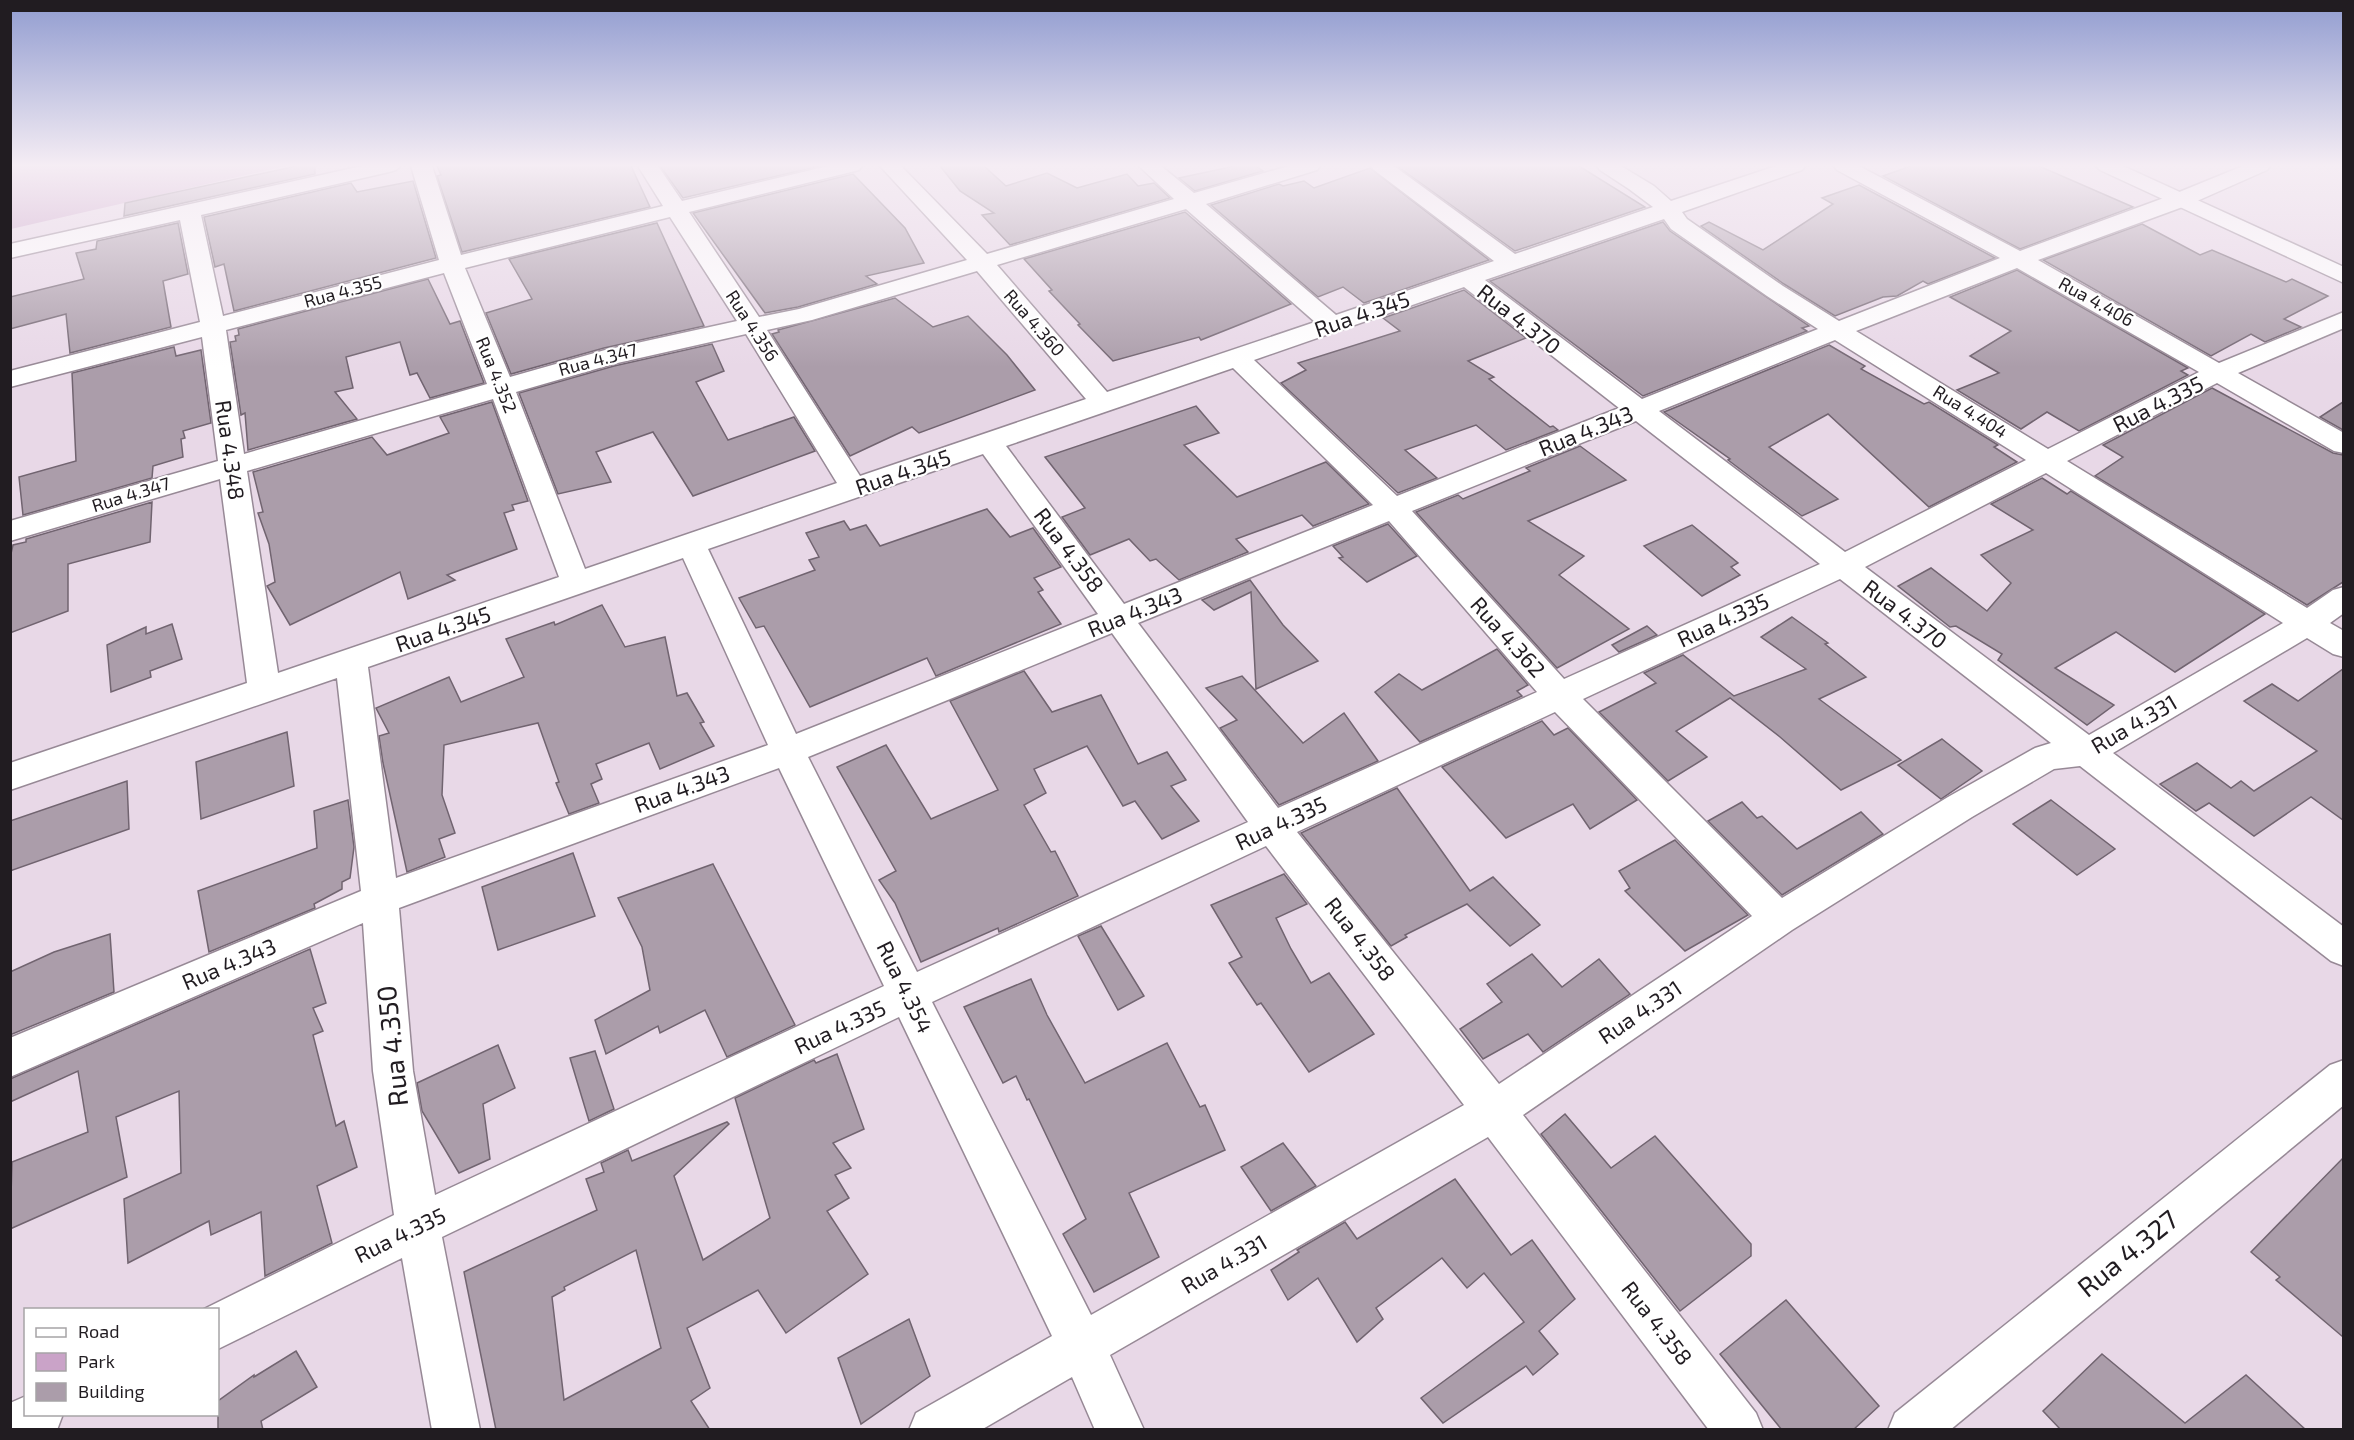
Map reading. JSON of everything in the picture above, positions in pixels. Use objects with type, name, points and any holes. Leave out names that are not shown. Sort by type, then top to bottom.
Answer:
[{"type":"street","points":[[10,251],[88,233]]},
{"type":"street","name":"Rua 4.348","points":[[194,233],[213,327],[264,690]]},
{"type":"street","name":"Rua 4.352","points":[[442,233],[452,264],[576,583]]},
{"type":"street","name":"Rua 4.355","points":[[10,379],[577,233]]},
{"type":"street","name":"Rua 4.356","points":[[692,233],[854,488]]},
{"type":"street","name":"Rua 4.360","points":[[954,233],[983,263],[1103,403]]},
{"type":"street","name":"Rua 4.347","points":[[10,531],[501,387],[627,352],[803,315],[1082,233]]},
{"type":"street","points":[[1226,233],[1332,324]]},
{"type":"street","points":[[1472,233],[1512,263]]},
{"type":"street","name":"Rua 4.345","points":[[10,777],[1597,233]]},
{"type":"street","name":"Rua 4.404","points":[[1692,233],[1837,330],[2343,646]]},
{"type":"street","name":"Rua 4.406","points":[[1970,233],[2219,372],[2343,445]]},
{"type":"street","name":"Rua 4.343","points":[[10,1058],[380,899],[788,751],[1837,330],[2089,233]]},
{"type":"street","points":[[2251,233],[2343,276]]},
{"type":"street","name":"Rua 4.370","points":[[1467,278],[1636,410],[2343,949]]},
{"type":"street","name":"Rua 4.335","points":[[219,1326],[418,1226],[908,994],[1842,566],[2219,372],[2343,319]]},
{"type":"street","name":"Rua 4.362","points":[[1236,357],[1394,509],[1559,695],[1779,919]]},
{"type":"street","name":"Rua 4.358","points":[[989,443],[1272,827],[1739,1430]]},
{"type":"street","name":"Rua 4.354","points":[[691,544],[788,751],[1081,1345],[1120,1430]]},
{"type":"street","name":"Rua 4.331","points":[[933,1430],[1494,1111],[1779,919],[1960,807],[2047,758],[2087,752],[2306,624],[2343,598]]},
{"type":"street","name":"Rua 4.350","points":[[351,660],[380,899],[393,1071],[418,1226],[456,1430]]},
{"type":"street","name":"Rua 4.327","points":[[1912,1430],[2343,1079]]},
{"type":"street","points":[[10,1429],[35,1416]]},
{"type":"building","points":[[132,233],[180,233],[188,274],[163,281],[171,327],[70,353],[66,314],[10,329],[10,297],[84,279],[76,253],[96,249],[97,241]]},
{"type":"building","points":[[208,233],[429,233],[436,258],[234,311],[224,264],[215,267]]},
{"type":"building","points":[[456,233],[541,233],[462,252]]},
{"type":"building","points":[[615,233],[662,233],[704,326],[604,348],[511,374],[486,313],[532,299],[509,259]]},
{"type":"building","points":[[708,233],[908,233],[924,263],[866,276],[877,284],[798,307],[765,313]]},
{"type":"building","points":[[999,233],[1050,233],[1010,245]]},
{"type":"building","points":[[1112,233],[1209,233],[1291,304],[1201,340],[1199,337],[1113,361],[1078,325],[1080,324],[1049,291],[1052,290],[1024,259]]},
{"type":"building","points":[[1244,233],[1454,233],[1489,260],[1364,303],[1343,287],[1318,297]]},
{"type":"building","points":[[1490,233],[1568,233],[1515,251]]},
{"type":"building","points":[[1630,233],[1673,233],[1809,326],[1802,328],[1807,331],[1643,396],[1490,281]]},
{"type":"building","points":[[1711,233],[1731,233],[1763,250],[1789,233],[1949,233],[1995,258],[1928,284],[1923,281],[1897,296],[1883,297],[1835,316]]},
{"type":"building","points":[[1990,233],[2063,233],[2020,249]]},
{"type":"building","points":[[2117,233],[2159,233],[2200,255],[2212,250],[2286,282],[2292,279],[2328,296],[2284,319],[2301,327],[2265,342],[2251,334],[2211,356],[2043,260]]},
{"type":"building","points":[[2017,270],[2188,368],[2181,371],[2188,375],[2079,431],[2047,412],[2021,429],[1957,390],[1999,373],[1970,356],[2011,331],[1950,297]]},
{"type":"building","points":[[428,279],[450,324],[460,321],[484,383],[430,398],[417,373],[410,375],[400,342],[346,357],[353,388],[335,392],[357,419],[248,450],[245,413],[241,415],[230,342],[236,341],[235,336],[239,335],[238,329]]},
{"type":"building","points":[[1464,290],[1526,338],[1468,361],[1494,377],[1489,379],[1550,427],[1553,426],[1558,430],[1506,450],[1476,425],[1405,450],[1437,478],[1398,493],[1281,383],[1306,370],[1298,363],[1400,331],[1383,318]]},
{"type":"building","points":[[895,298],[933,327],[968,316],[1007,355],[1035,390],[919,433],[912,427],[850,456],[772,334],[779,332],[778,330]]},
{"type":"building","points":[[712,344],[724,371],[696,382],[728,440],[794,417],[815,451],[693,496],[653,432],[596,452],[611,482],[558,494],[519,393],[614,366]]},
{"type":"building","points":[[1829,345],[1865,366],[1861,369],[1924,404],[1929,402],[1998,445],[1994,447],[2017,462],[1929,507],[1828,414],[1769,447],[1838,499],[1802,516],[1728,460],[1730,459],[1664,412]]},
{"type":"building","points":[[174,347],[176,356],[201,350],[211,423],[183,431],[185,438],[181,439],[183,457],[153,466],[152,478],[23,515],[19,477],[76,461],[72,373]]},
{"type":"building","points":[[2212,388],[2333,453],[2343,455],[2343,582],[2307,605],[2095,476],[2123,457],[2103,445]]},
{"type":"building","points":[[492,402],[528,501],[512,505],[514,510],[504,513],[517,549],[447,575],[455,580],[408,599],[400,572],[290,625],[267,586],[275,582],[269,544],[258,513],[263,512],[253,472],[372,437],[387,455],[449,433],[440,417]]},
{"type":"building","points":[[2343,402],[2343,430],[2320,417]]},
{"type":"building","points":[[1196,406],[1219,433],[1184,445],[1237,497],[1326,462],[1369,504],[1313,526],[1302,515],[1236,539],[1248,552],[1179,580],[1156,559],[1150,561],[1129,539],[1090,555],[1062,517],[1085,508],[1045,457]]},
{"type":"building","points":[[1580,446],[1626,480],[1528,521],[1584,556],[1559,575],[1629,629],[1557,668],[1416,512],[1458,495],[1463,499],[1530,471],[1526,468]]},
{"type":"building","points":[[2042,478],[2067,494],[2071,491],[2265,614],[2175,672],[2116,632],[2055,668],[2114,705],[2087,725],[1998,660],[2002,654],[1956,626],[1950,627],[1898,586],[1931,568],[1987,611],[2011,583],[1981,555],[2033,530],[1991,504]]},
{"type":"building","points":[[152,502],[150,542],[68,564],[68,611],[10,633],[10,558],[13,545],[26,542],[26,539]]},
{"type":"building","points":[[987,509],[1010,537],[1033,528],[1061,567],[1034,578],[1043,590],[1038,592],[1061,624],[936,676],[927,658],[810,707],[764,626],[756,628],[739,598],[815,570],[809,560],[819,557],[806,533],[844,521],[850,530],[866,525],[880,546]]},
{"type":"building","points":[[1388,524],[1417,556],[1367,582],[1339,558],[1343,557],[1333,546]]},
{"type":"building","points":[[1692,525],[1738,563],[1731,567],[1740,575],[1702,596],[1644,546]]},
{"type":"building","points":[[1250,580],[1283,625],[1318,661],[1256,689],[1251,592],[1214,610],[1202,600]]},
{"type":"building","points":[[602,605],[625,647],[665,637],[677,696],[687,693],[704,722],[700,723],[714,746],[660,769],[649,743],[596,764],[602,779],[591,784],[599,803],[569,814],[556,783],[559,782],[538,723],[444,745],[442,795],[455,833],[439,839],[445,857],[407,872],[379,736],[389,733],[376,708],[449,677],[461,702],[524,677],[506,639],[554,622],[555,625]]},
{"type":"building","points":[[1792,617],[1828,643],[1825,644],[1866,677],[1819,699],[1901,760],[1841,790],[1780,737],[1730,698],[1676,731],[1707,757],[1668,781],[1599,712],[1656,683],[1644,673],[1683,655],[1734,696],[1806,669],[1761,637]]},
{"type":"building","points":[[172,624],[182,659],[150,671],[151,677],[111,692],[107,645],[146,627],[146,634]]},
{"type":"building","points":[[1647,626],[1657,635],[1619,652],[1612,645]]},
{"type":"building","points":[[1497,649],[1528,685],[1517,691],[1522,696],[1420,742],[1375,692],[1399,674],[1422,690]]},
{"type":"building","points":[[2343,669],[2343,820],[2311,797],[2254,836],[2209,803],[2196,811],[2160,784],[2197,763],[2231,788],[2241,781],[2254,791],[2317,751],[2244,701],[2272,684],[2298,701]]},
{"type":"building","points":[[1024,671],[1052,712],[1101,695],[1138,764],[1167,752],[1186,780],[1171,786],[1199,821],[1162,839],[1135,801],[1123,806],[1087,746],[1034,769],[1046,793],[1024,805],[1051,852],[1055,851],[1078,896],[999,932],[998,928],[921,962],[895,903],[879,880],[896,871],[837,767],[886,745],[931,819],[998,790],[950,701]]},
{"type":"building","points":[[1242,676],[1303,743],[1344,713],[1378,761],[1279,805],[1220,728],[1237,720],[1206,688]]},
{"type":"building","points":[[1542,721],[1554,735],[1568,728],[1637,800],[1590,829],[1573,804],[1506,838],[1442,767]]},
{"type":"building","points":[[287,732],[294,786],[201,819],[196,762]]},
{"type":"building","points":[[1942,739],[1982,771],[1941,799],[1898,765]]},
{"type":"building","points":[[127,781],[129,829],[10,871],[10,821]]},
{"type":"building","points":[[1397,788],[1470,891],[1493,877],[1540,925],[1510,946],[1467,904],[1405,935],[1407,937],[1391,946],[1301,833]]},
{"type":"building","points":[[348,800],[354,847],[350,878],[342,882],[342,889],[314,904],[315,908],[209,952],[198,891],[317,848],[314,811]]},
{"type":"building","points":[[2051,800],[2115,849],[2077,875],[2013,824]]},
{"type":"building","points":[[1742,802],[1757,818],[1762,816],[1797,849],[1861,812],[1883,834],[1782,895],[1708,821]]},
{"type":"building","points":[[1675,840],[1748,915],[1685,951],[1625,891],[1630,888],[1619,871]]},
{"type":"building","points":[[573,853],[595,916],[498,950],[482,887]]},
{"type":"building","points":[[713,864],[795,1025],[727,1057],[705,1010],[660,1033],[658,1026],[606,1054],[595,1020],[650,990],[642,947],[618,898]]},
{"type":"building","points":[[1284,874],[1307,904],[1276,918],[1291,949],[1311,983],[1329,973],[1374,1034],[1309,1072],[1261,1003],[1257,1005],[1229,963],[1242,957],[1211,905]]},
{"type":"building","points":[[1101,926],[1144,996],[1118,1010],[1078,936]]},
{"type":"building","points":[[110,934],[114,992],[10,1035],[10,972],[54,952]]},
{"type":"building","points":[[310,949],[326,1003],[313,1008],[323,1031],[313,1035],[336,1126],[344,1121],[357,1167],[317,1186],[332,1243],[265,1276],[261,1212],[211,1235],[209,1221],[128,1263],[124,1199],[181,1173],[179,1091],[116,1117],[127,1177],[10,1229],[12,1162],[88,1132],[78,1071],[10,1102],[10,1079]]},
{"type":"building","points":[[1532,954],[1562,987],[1599,959],[1630,994],[1543,1052],[1528,1034],[1483,1059],[1460,1029],[1502,1002],[1487,984]]},
{"type":"building","points":[[1031,979],[1047,1015],[1085,1083],[1167,1043],[1200,1107],[1205,1105],[1225,1150],[1129,1193],[1159,1257],[1094,1292],[1063,1234],[1086,1219],[1016,1076],[1003,1083],[964,1007]]},
{"type":"building","points":[[498,1045],[515,1088],[483,1104],[490,1159],[459,1173],[422,1111],[417,1083]]},
{"type":"building","points":[[595,1051],[614,1109],[589,1121],[570,1058]]},
{"type":"building","points":[[837,1054],[864,1129],[833,1143],[851,1168],[835,1175],[849,1198],[827,1211],[868,1274],[786,1333],[758,1290],[687,1328],[710,1388],[691,1401],[710,1430],[496,1430],[464,1272],[597,1210],[586,1179],[604,1172],[601,1163],[628,1150],[632,1161],[727,1122],[729,1124],[674,1176],[703,1260],[770,1218],[735,1098],[814,1060],[816,1063]],"holes":[[[636,1250],[661,1348],[564,1400],[552,1297],[565,1290],[564,1287]]]},
{"type":"building","points":[[1565,1114],[1611,1168],[1655,1136],[1751,1244],[1751,1256],[1680,1311],[1541,1134]]},
{"type":"building","points":[[1283,1143],[1316,1186],[1271,1211],[1241,1167]]},
{"type":"building","points":[[2343,1158],[2343,1337],[2276,1280],[2280,1277],[2251,1252]]},
{"type":"building","points":[[1455,1179],[1511,1255],[1532,1240],[1575,1299],[1539,1331],[1558,1354],[1533,1375],[1526,1366],[1443,1423],[1421,1398],[1524,1322],[1484,1273],[1467,1288],[1442,1258],[1376,1308],[1383,1319],[1357,1342],[1318,1278],[1288,1300],[1271,1270],[1299,1252],[1297,1250],[1345,1222],[1357,1239]]},
{"type":"building","points":[[1786,1300],[1879,1406],[1853,1430],[1782,1430],[1720,1354]]},
{"type":"building","points":[[909,1319],[930,1376],[861,1424],[838,1358]]},
{"type":"building","points":[[296,1351],[317,1387],[261,1421],[263,1430],[218,1430],[219,1400],[254,1375],[254,1377]]},
{"type":"building","points":[[2102,1354],[2185,1423],[2246,1375],[2306,1430],[2061,1430],[2043,1411]]}]
